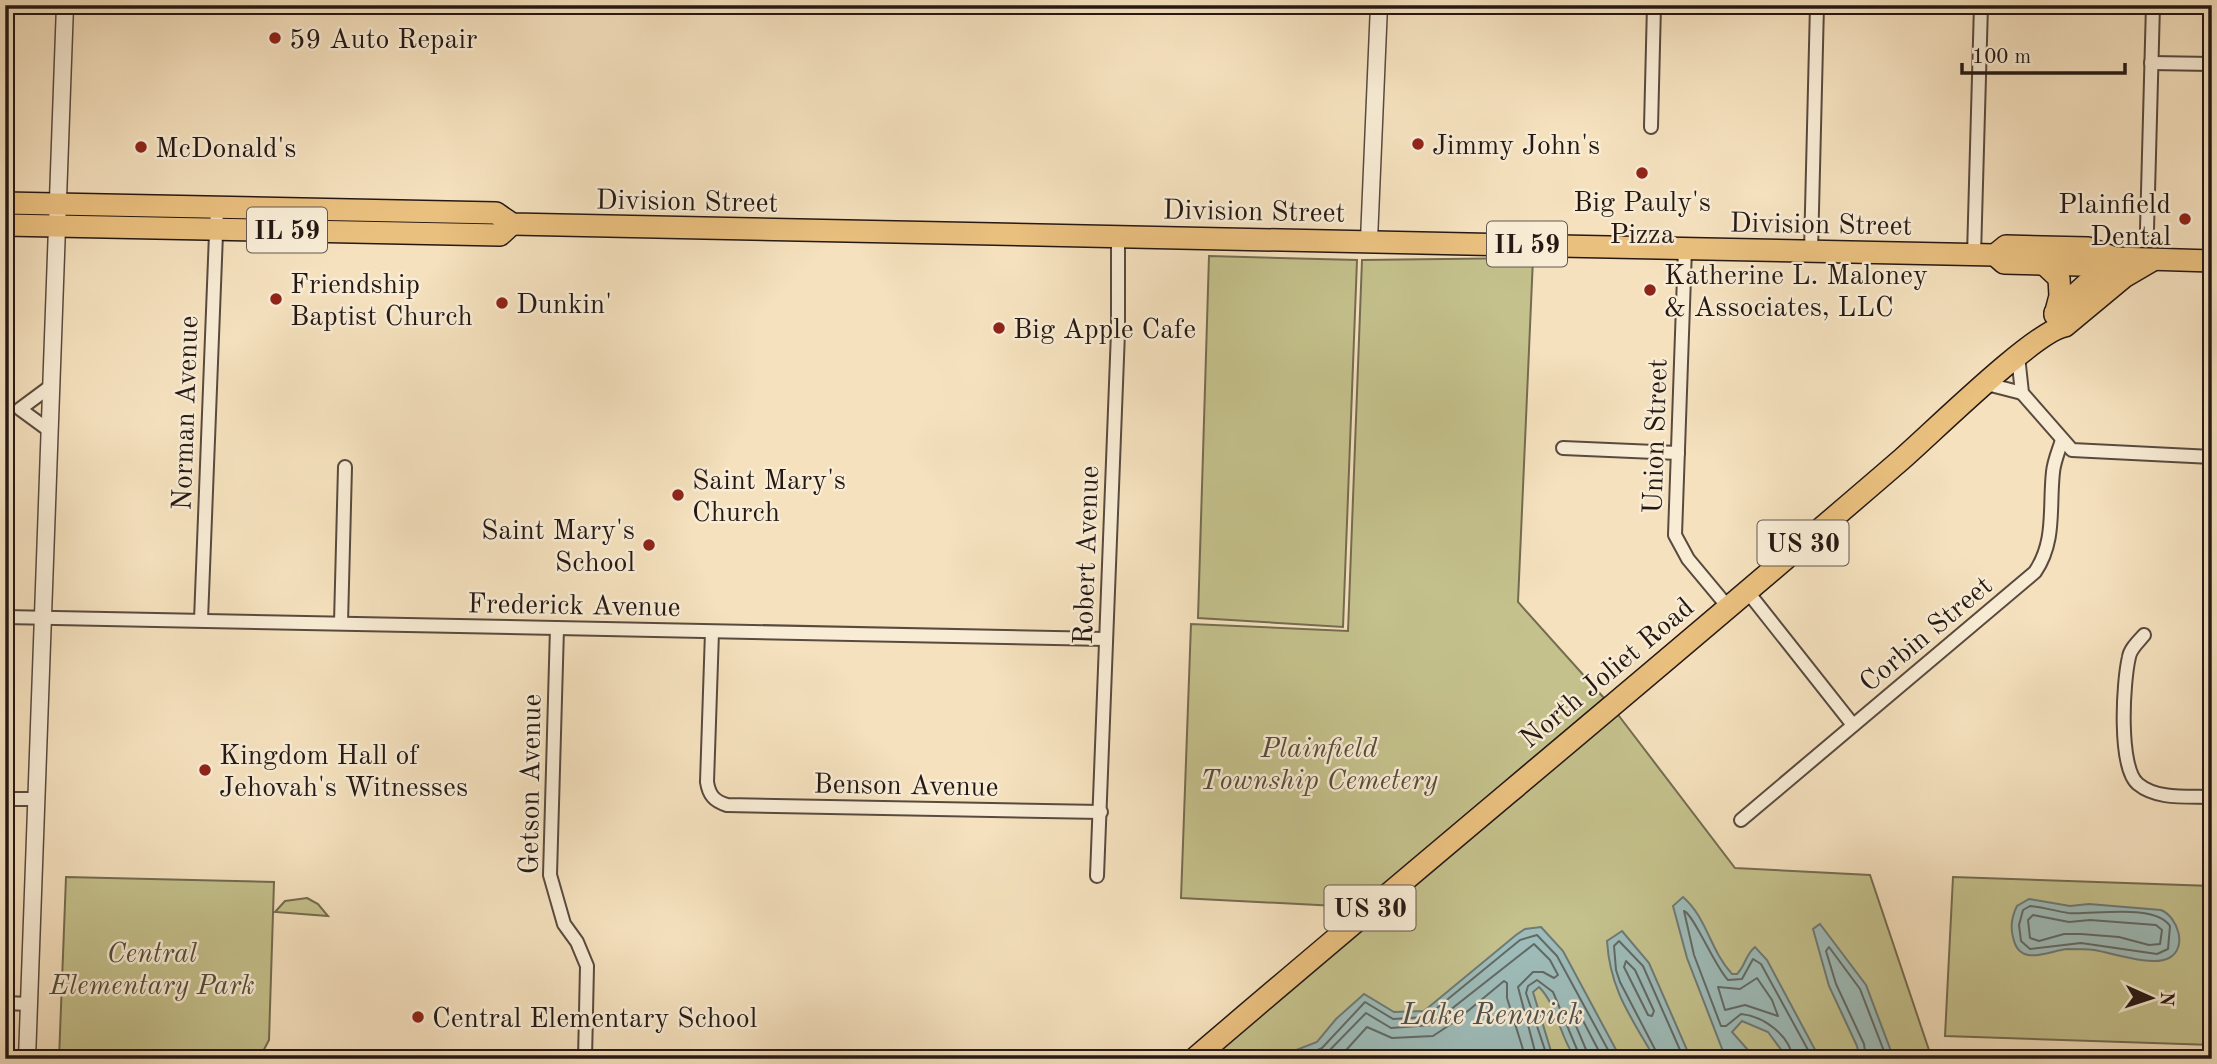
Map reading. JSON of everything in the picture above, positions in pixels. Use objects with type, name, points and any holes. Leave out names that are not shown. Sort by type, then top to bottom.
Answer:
[{"type":"main road","name":"IL 59","points":[[5,203],[59,204]]},
{"type":"main road","name":"Division Street","points":[[59,204],[216,218],[500,234],[512,224],[1984,255],[2004,263],[2079,265],[2115,258]]},
{"type":"main road","name":"Division Street","points":[[59,226],[216,218]]},
{"type":"main road","name":"IL 59","points":[[5,225],[59,226]]},
{"type":"main road","name":"Division Street","points":[[1984,255],[2006,246],[2088,248],[2115,258]]},
{"type":"main road","points":[[2115,258],[2212,261]]},
{"type":"main road","name":"North Joliet Road","points":[[1194,1059],[1987,384],[2054,321],[2115,258]]},
{"type":"main road","name":"North Joliet Road","points":[[2054,321],[2065,326],[2124,277],[2153,260]]},
{"type":"main road","points":[[2044,264],[2059,278],[2060,296],[2054,321]]},
{"type":"street","points":[[27,1059],[65,5]]},
{"type":"street","points":[[1369,240],[1379,5]]},
{"type":"street","points":[[1651,127],[1654,5]]},
{"type":"street","points":[[1811,251],[1816,5]]},
{"type":"street","points":[[1981,5],[1984,255]]},
{"type":"street","points":[[2147,229],[2153,5]]},
{"type":"street","points":[[2151,63],[2212,64]]},
{"type":"street","name":"Norman Avenue","points":[[201,620],[216,218]]},
{"type":"street","name":"Robert Avenue","points":[[1097,876],[1118,332],[1118,236]]},
{"type":"street","name":"Union Street","points":[[1685,248],[1675,535],[1688,559],[1728,607]]},
{"type":"street","points":[[2018,356],[2022,393],[2072,450],[2212,457]]},
{"type":"street","points":[[1987,384],[2022,393]]},
{"type":"street","points":[[20,409],[51,386]]},
{"type":"street","points":[[5,408],[20,409],[50,431]]},
{"type":"street","name":"Corbin Street","points":[[1741,820],[2035,572],[2045,558],[2050,538],[2053,469],[2062,440]]},
{"type":"street","points":[[1563,449],[1678,453]]},
{"type":"street","points":[[341,623],[345,467]]},
{"type":"street","points":[[1747,591],[1853,724]]},
{"type":"street","name":"Frederick Avenue","points":[[5,617],[1106,639]]},
{"type":"street","name":"Getson Avenue","points":[[557,628],[550,875],[564,924],[577,942],[587,966],[585,1059]]},
{"type":"street","name":"Benson Avenue","points":[[712,632],[708,782],[712,797],[727,805],[1101,812]]},
{"type":"street","points":[[2144,635],[2129,654],[2123,754],[2127,770],[2135,782],[2147,791],[2165,796],[2212,797]]},
{"type":"street","points":[[5,799],[36,799]]},
{"type":"street","points":[[5,1003],[29,1004]]},
{"type":"green space","points":[[1209,256],[1357,260],[1343,627],[1198,618]]},
{"type":"green space","name":"Plainfield Township Cemetery","points":[[1533,258],[1518,602],[1604,698],[1356,907],[1181,898],[1191,624],[1348,631],[1362,260]]},
{"type":"green space","points":[[1616,712],[1735,868],[1870,875],[1932,1059],[1209,1059]]},
{"type":"green space","name":"Central Elementary Park","points":[[66,877],[274,882],[269,1040],[259,1059],[59,1059]]},
{"type":"green space","points":[[1953,877],[2212,886],[2212,1045],[1945,1036]]},
{"type":"green space","points":[[307,898],[318,904],[328,916],[275,912],[285,901]]},
{"type":"water","points":[[1683,897],[1698,915],[1718,955],[1732,974],[1740,971],[1755,947],[1767,960],[1820,1059],[1788,1059],[1768,1032],[1742,1021],[1732,1032],[1756,1059],[1726,1059],[1687,958],[1673,906]]},
{"type":"water","points":[[2029,899],[2070,906],[2089,904],[2161,910],[2176,926],[2178,947],[2169,958],[2153,961],[2084,949],[2028,955],[2016,946],[2012,925],[2017,906]]},
{"type":"water","points":[[1820,924],[1866,985],[1894,1059],[1860,1059],[1857,1046],[1829,986],[1813,929]]},
{"type":"water","name":"Lake Renwick","points":[[1541,927],[1563,951],[1621,1059],[1576,1059],[1550,1003],[1539,987],[1533,992],[1551,1051],[1556,1059],[1273,1059],[1317,1042],[1336,1019],[1364,994],[1394,1012],[1424,1011],[1516,935],[1525,929]]},
{"type":"water","name":"Lake Renwick","points":[[1622,931],[1649,963],[1691,1059],[1655,1059],[1630,1016],[1612,974],[1607,941]]},
{"type":"place","name":"59 Auto Repair","points":[[275,38]]},
{"type":"place","name":"Jimmy John's","points":[[1418,144]]},
{"type":"place","name":"McDonald's","points":[[141,147]]},
{"type":"place","name":"Big Pauly's Pizza","points":[[1642,173]]},
{"type":"place","name":"Plainfield Dental","points":[[2185,219]]},
{"type":"place","name":"Katherine L. Maloney & Associates, LLC","points":[[1650,290]]},
{"type":"place","name":"Friendship Baptist Church","points":[[276,299]]},
{"type":"place","name":"Dunkin'","points":[[502,303]]},
{"type":"place","name":"Big Apple Cafe","points":[[999,328]]},
{"type":"place","name":"Saint Mary's Church","points":[[678,495]]},
{"type":"place","name":"Saint Mary's School","points":[[649,545]]},
{"type":"place","name":"Kingdom Hall of Jehovah's Witnesses","points":[[205,770]]},
{"type":"place","name":"Central Elementary School","points":[[418,1017]]}]
